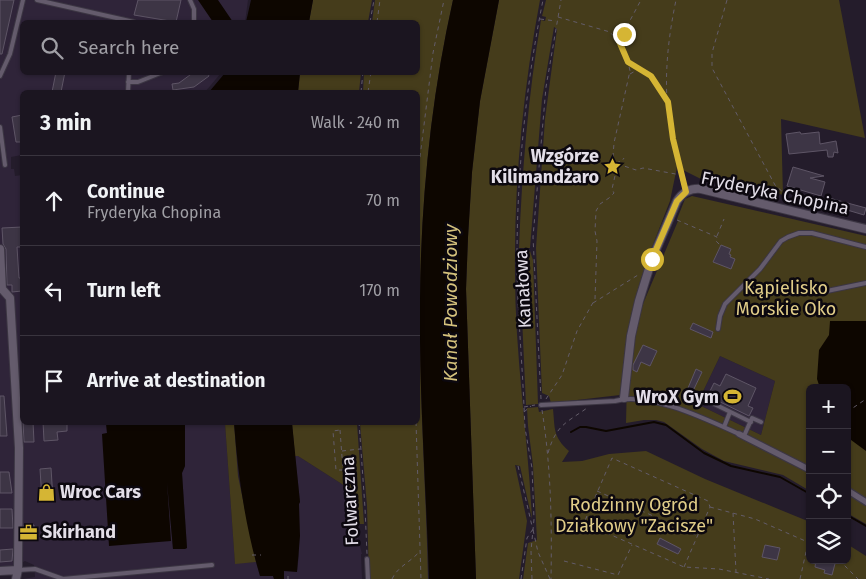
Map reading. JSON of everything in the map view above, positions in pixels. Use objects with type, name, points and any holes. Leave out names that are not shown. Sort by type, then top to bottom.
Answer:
[{"type":"street","name":"Fryderyka Chopina","points":[[624,398],[631,336],[647,272],[677,201],[686,192],[693,189],[701,189],[866,229]]},
{"type":"street","points":[[0,250],[2,289],[10,298],[16,377],[19,448],[18,570],[16,579]]},
{"type":"street","points":[[741,435],[806,468]]},
{"type":"street","points":[[851,493],[866,502]]},
{"type":"street","points":[[0,571],[18,570]]},
{"type":"lane","points":[[0,76],[7,62],[23,0]]},
{"type":"lane","points":[[37,0],[126,20]]},
{"type":"lane","points":[[190,0],[194,9],[194,20]]},
{"type":"lane","points":[[0,61],[7,62]]},
{"type":"lane","points":[[128,90],[129,75]]},
{"type":"lane","points":[[128,82],[138,82],[156,75]]},
{"type":"lane","points":[[0,127],[5,164]]},
{"type":"lane","points":[[718,329],[720,316],[725,304],[754,274],[781,241],[788,236],[799,233],[812,233],[866,247]]},
{"type":"lane","points":[[790,293],[827,291],[866,283]]},
{"type":"lane","points":[[541,405],[594,403],[624,398],[666,405],[692,412],[741,435],[752,418],[762,422]]},
{"type":"lane","points":[[702,398],[751,422]]},
{"type":"lane","points":[[724,427],[730,412]]},
{"type":"lane","name":"Folwarczna","points":[[367,559],[368,579]]},
{"type":"lane","points":[[18,570],[35,569],[64,579],[212,565]]},
{"type":"path","points":[[370,20],[374,0]]},
{"type":"path","points":[[377,20],[380,0]]},
{"type":"path","points":[[420,156],[433,53],[444,0]]},
{"type":"path","points":[[532,579],[531,551],[534,519],[532,468],[524,412],[517,250],[520,176],[530,79],[543,0]]},
{"type":"path","name":"Kanałowa","points":[[551,579],[552,513],[548,453],[541,405],[533,250],[546,87],[561,0]]},
{"type":"path","points":[[619,41],[641,0]]},
{"type":"path","points":[[676,0],[670,30],[666,77],[673,139],[686,192]]},
{"type":"path","points":[[727,0],[712,53],[712,68],[775,185],[785,194]]},
{"type":"path","points":[[541,405],[558,383],[566,366],[577,331],[596,296],[594,283],[597,241],[594,230],[596,210],[600,204],[614,193],[612,189],[617,167],[613,156],[614,143],[630,66],[619,41],[610,32],[557,17]]},
{"type":"path","points":[[540,18],[556,21]]},
{"type":"path","points":[[628,62],[651,76],[668,102]]},
{"type":"path","points":[[629,75],[637,70],[642,70]]},
{"type":"path","points":[[361,90],[363,75]]},
{"type":"path","points":[[368,90],[371,75]]},
{"type":"path","points":[[615,163],[622,162],[624,158]]},
{"type":"path","points":[[617,167],[624,166],[636,170],[643,168],[681,176]]},
{"type":"path","points":[[672,218],[717,237]]},
{"type":"path","points":[[720,245],[716,240],[724,219]]},
{"type":"path","points":[[517,250],[533,250]]},
{"type":"path","points":[[593,304],[637,276],[647,272]]},
{"type":"path","points":[[851,409],[866,399]]},
{"type":"path","points":[[548,453],[554,438],[563,424],[594,403]]},
{"type":"path","points":[[524,407],[531,406],[524,412]]},
{"type":"path","name":"Folwarczna","points":[[359,425],[367,559]]},
{"type":"path","points":[[416,425],[421,579]]},
{"type":"path","points":[[340,430],[342,451],[343,470],[336,470],[333,431],[340,430]]},
{"type":"path","points":[[342,451],[361,449]]},
{"type":"path","points":[[684,567],[710,507],[708,501],[612,458],[584,523],[684,567],[736,572],[769,579]]},
{"type":"path","points":[[518,466],[538,552],[551,579]]},
{"type":"path","points":[[597,491],[697,535]]},
{"type":"path","points":[[710,507],[755,519],[806,542]]},
{"type":"path","points":[[733,513],[736,572]]},
{"type":"path","points":[[521,579],[527,538],[533,528]]},
{"type":"path","points":[[564,561],[618,576],[632,545]]},
{"type":"path","points":[[392,579],[396,571],[414,558],[420,551]]},
{"type":"path","points":[[800,579],[806,554]]},
{"type":"path","points":[[252,555],[261,555]]},
{"type":"path","points":[[843,564],[858,579]]},
{"type":"shaded area","points":[[0,0],[248,0],[245,20],[20,20],[20,75],[219,75],[207,90],[20,90],[20,155],[11,157],[11,169],[14,169],[15,176],[20,175],[20,425],[106,425],[107,433],[103,434],[167,482],[173,549],[187,548],[182,473],[185,466],[185,425],[225,425],[235,563],[256,562],[260,576],[273,576],[274,579],[23,579],[35,577],[34,565],[25,561],[11,568],[0,568]]},
{"type":"shaded area","points":[[720,356],[775,381],[761,435],[697,404]]},
{"type":"shaded area","points":[[295,456],[298,456],[345,486],[362,554],[362,579],[284,579],[283,571],[297,571],[299,555],[300,502]]},
{"type":"green space","points":[[313,0],[372,0],[368,20],[309,20]]},
{"type":"green space","points":[[375,0],[453,0],[433,111],[422,224],[420,300],[420,90],[363,90],[364,75],[420,75],[420,20],[372,20]]},
{"type":"green space","points":[[499,0],[540,0],[524,102],[515,240],[517,335],[532,519],[520,466],[515,465],[527,521],[519,579],[476,579],[466,289],[468,237],[472,172],[480,101]]},
{"type":"green space","points":[[546,0],[839,0],[865,138],[781,119],[783,195],[708,175],[703,180],[677,167],[670,201],[652,247],[635,304],[620,395],[551,403],[549,396],[542,393],[536,248],[545,119],[557,29],[554,27],[542,99],[530,248],[519,248],[529,106],[541,20],[545,21],[546,17],[542,16]]},
{"type":"green space","points":[[300,75],[361,75],[359,90],[298,90]]},
{"type":"green space","name":"Kąpielisko Morskie Oko","points":[[692,196],[866,236],[866,524],[851,515],[851,384],[806,384],[806,489],[783,475],[724,461],[702,449],[664,422],[644,420],[626,423],[627,382],[640,311],[678,221],[677,219],[685,199]],"holes":[[[720,356],[775,381],[761,435],[697,404]]]},
{"type":"green space","points":[[519,251],[530,251],[533,260],[538,404],[526,405]]},
{"type":"green space","points":[[420,300],[428,579],[369,579],[367,506],[360,425],[420,425]]},
{"type":"green space","name":"Rodzinny Ogród Działkowy \"Zacisze\"","points":[[538,407],[539,412],[553,409],[557,437],[569,451],[562,462],[582,461],[609,454],[646,451],[705,479],[806,520],[806,564],[851,564],[851,547],[866,556],[866,579],[523,579],[528,543],[537,540],[533,465],[527,408]]},
{"type":"green space","points":[[225,425],[234,425],[238,476],[256,562],[235,564]]},
{"type":"green space","points":[[292,425],[357,425],[364,524],[355,524],[345,486],[298,456],[295,456]]},
{"type":"water","points":[[198,0],[218,0],[232,20],[212,20]]},
{"type":"water","points":[[251,0],[313,0],[309,20],[246,20]]},
{"type":"water","name":"Kanał Powodziowy","points":[[453,0],[499,0],[480,101],[472,172],[468,237],[466,289],[476,579],[429,579],[421,370],[422,224],[433,111]]},
{"type":"water","points":[[223,75],[300,75],[298,90],[211,90]]},
{"type":"water","points":[[830,321],[866,321],[866,451],[851,440],[851,384],[819,384],[817,379],[819,350],[829,335]]},
{"type":"water","points":[[106,425],[185,425],[185,466],[182,473],[187,548],[173,549],[167,482],[171,541],[109,546],[102,434],[107,433]]},
{"type":"water","points":[[234,425],[292,425],[300,502],[300,536],[297,572],[284,571],[284,579],[274,579],[273,576],[260,576],[250,538]]},
{"type":"building","points":[[0,0],[14,0],[2,54],[0,54]]},
{"type":"building","points":[[138,0],[181,0],[176,20],[134,15]]},
{"type":"building","points":[[55,75],[64,75],[61,90],[52,90]]},
{"type":"building","points":[[190,75],[209,76],[194,87],[173,90],[172,84],[179,83]]},
{"type":"building","points":[[20,115],[20,142],[16,142],[12,117]]},
{"type":"building","points":[[800,132],[801,134],[819,132],[820,144],[836,141],[838,153],[834,152],[833,157],[828,157],[827,150],[789,154],[786,134]]},
{"type":"building","points":[[793,167],[824,176],[810,178],[825,182],[821,196],[787,186]]},
{"type":"building","points":[[829,198],[866,208],[864,215],[827,204]]},
{"type":"building","points":[[20,227],[20,247],[17,247],[20,291],[12,292],[12,285],[7,285],[6,249],[3,244],[2,228]]},
{"type":"building","points":[[721,245],[731,249],[730,257],[735,259],[731,269],[713,262]]},
{"type":"building","points":[[693,323],[713,332],[711,338],[690,329]]},
{"type":"building","points":[[643,345],[657,351],[650,366],[641,362],[637,372],[633,370],[633,365]]},
{"type":"building","points":[[696,369],[702,372],[693,391],[688,388]]},
{"type":"building","name":"WroX Gym","points":[[726,374],[756,388],[748,406],[753,408],[749,416],[714,399],[716,394],[710,391],[714,383],[720,386]]},
{"type":"building","points":[[0,396],[4,396],[7,436],[0,436]]},
{"type":"building","points":[[23,425],[33,425],[34,442],[24,442]]},
{"type":"building","points":[[43,425],[67,425],[67,431],[57,432],[58,440],[44,441]]},
{"type":"building","points":[[51,468],[53,499],[42,500],[40,469]]},
{"type":"building","points":[[0,472],[9,472],[12,493],[0,493]]},
{"type":"building","points":[[0,509],[12,509],[13,528],[0,528]]},
{"type":"building","points":[[24,525],[34,525],[34,539],[25,539]]},
{"type":"building","points":[[660,538],[681,549],[678,554],[657,544]]},
{"type":"building","points":[[765,545],[780,548],[777,560],[762,557]]},
{"type":"building","points":[[13,549],[12,561],[0,562],[0,550]]},
{"type":"building","points":[[815,564],[835,564],[832,575],[824,573],[825,570],[815,567]]},
{"type":"waterway","points":[[571,432],[580,427],[606,431],[654,422],[666,425],[704,453],[731,466],[780,477],[806,492]]},
{"type":"waterway","points":[[851,517],[866,526]]},
{"type":"place","name":"Wzgórze Kilimandżaro","points":[[613,166]]},
{"type":"place","name":"WroX Gym","points":[[733,397]]},
{"type":"place","name":"Wroc Cars","points":[[46,492]]},
{"type":"place","name":"Skirhand","points":[[28,532]]},
{"type":"route","points":[[624,34],[619,41],[628,62],[651,76],[668,102],[672,120],[673,139],[686,192],[677,201],[652,259]]}]
